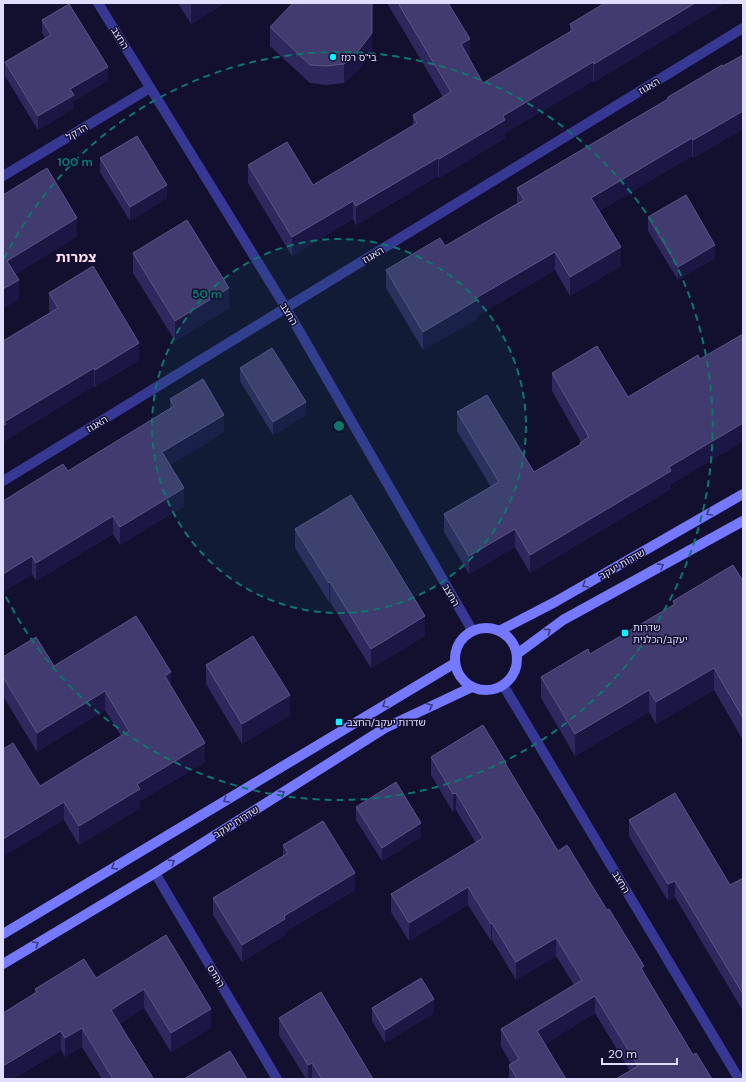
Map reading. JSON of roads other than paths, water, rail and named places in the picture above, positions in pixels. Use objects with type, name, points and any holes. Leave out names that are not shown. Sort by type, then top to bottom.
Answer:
[{"type":"street","name":"החצב","points":[[98,3],[286,308],[472,630]]},
{"type":"street","name":"האגוז","points":[[3,481],[743,28]]},
{"type":"street","name":"הדקל","points":[[3,176],[150,88]]},
{"type":"street","name":"שדרות יעקב","points":[[499,631],[556,602],[743,494]]},
{"type":"street","name":"שדרות יעקב","points":[[517,654],[563,620],[743,521]]},
{"type":"street","points":[[490,628],[499,631],[507,637],[517,654],[514,671],[510,679],[503,685],[488,690],[479,690],[463,681],[458,673],[455,663],[455,653],[458,644],[464,636],[472,630],[490,628]]},
{"type":"street","points":[[3,934],[455,663]]},
{"type":"street","name":"החצב","points":[[503,685],[739,1079]]},
{"type":"street","name":"שדרות יעקב","points":[[3,964],[155,873],[385,728],[472,687]]},
{"type":"street","name":"ההדס","points":[[155,873],[277,1079]]},
{"type":"place","name":"בי\"ס רמז","points":[[333,57]]},
{"type":"place","name":"שדרות יעקב/הכלנית","points":[[625,633]]},
{"type":"place","name":"שדרות יעקב/החצב","points":[[339,722]]},
{"type":"district","name":"צמרות","points":[[76,257]]}]
